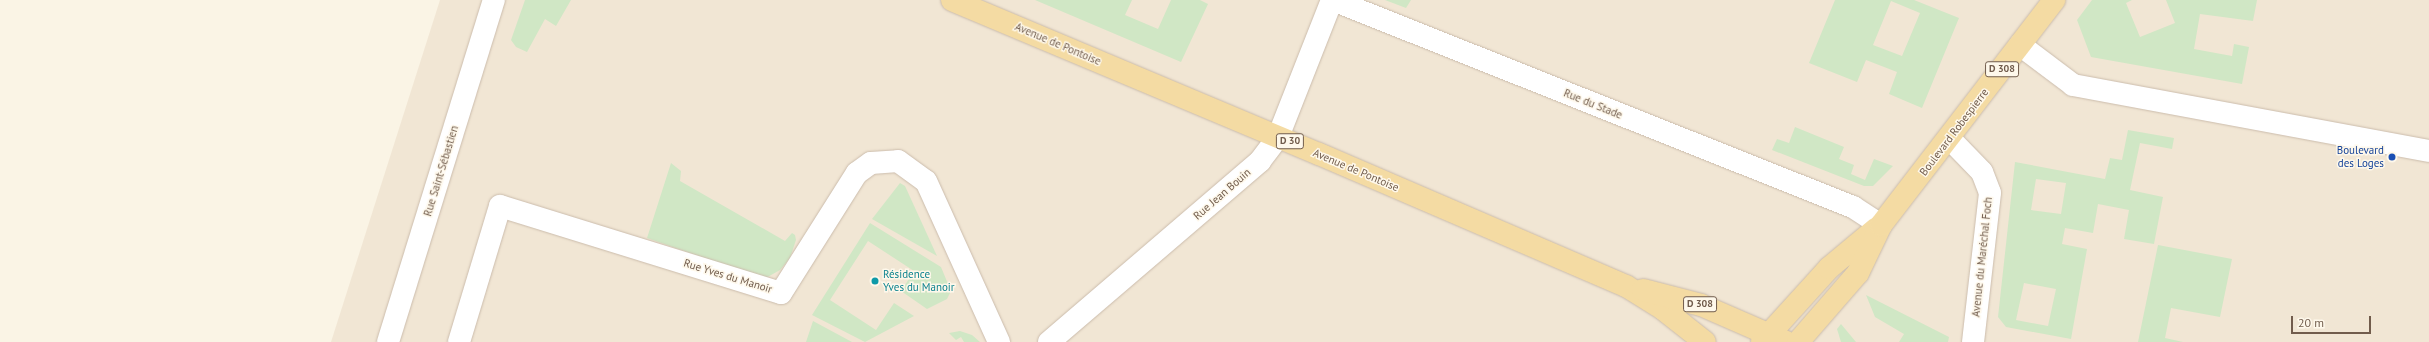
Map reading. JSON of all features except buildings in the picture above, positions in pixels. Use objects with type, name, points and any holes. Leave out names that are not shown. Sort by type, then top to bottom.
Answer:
[{"type":"main road","name":"Avenue de Pontoise","points":[[952,0],[1278,137],[1626,286],[1663,309],[1705,342]]},
{"type":"main road","name":"Boulevard Robespierre","points":[[1626,286],[1701,305],[1773,339],[1829,268],[1881,225],[2054,0]]},
{"type":"main road","name":"Boulevard Robespierre","points":[[1798,342],[1858,273],[1881,225]]},
{"type":"street","name":"Rue Saint-Sébastien","points":[[388,342],[494,0]]},
{"type":"street","name":"Rue Jean Bouin","points":[[1049,342],[1246,174],[1278,137],[1332,0]]},
{"type":"street","name":"Rue du Stade","points":[[1332,0],[1853,207],[1881,225]]},
{"type":"street","points":[[2020,45],[2073,85],[2429,150]]},
{"type":"street","name":"Avenue du Maréchal Foch","points":[[1949,138],[1982,172],[1990,193],[1973,342]]},
{"type":"street","name":"Rue Yves du Manoir","points":[[459,342],[500,206],[781,292],[857,174],[870,163],[898,161],[926,180],[999,342]]},
{"type":"shaded area","points":[[440,0],[2429,0],[2429,342],[331,342]]},
{"type":"green space","points":[[525,0],[571,0],[556,26],[545,19],[527,52],[516,47],[511,40]]},
{"type":"green space","points":[[1035,0],[1132,0],[1125,15],[1158,29],[1171,0],[1200,0],[1208,4],[1181,62]]},
{"type":"green space","points":[[1385,0],[1411,0],[1406,8]]},
{"type":"green space","points":[[1835,0],[1914,0],[1959,18],[1922,108],[1889,94],[1897,72],[1866,60],[1857,82],[1809,63]],"holes":[[[1891,1],[1920,13],[1902,56],[1873,45]]]},
{"type":"green space","points":[[2092,0],[2132,0],[2126,3],[2140,37],[2175,23],[2166,0],[2257,0],[2253,21],[2200,14],[2194,49],[2232,56],[2234,44],[2249,47],[2242,84],[2091,57],[2077,20]]},
{"type":"green space","points":[[1795,127],[1844,147],[1839,159],[1854,165],[1851,174],[1865,180],[1874,159],[1893,166],[1873,186],[1864,186],[1772,150],[1777,139],[1789,143]]},
{"type":"green space","points":[[2128,130],[2174,138],[2172,149],[2140,143],[2130,190],[2163,197],[2154,244],[2124,239],[2129,210],[2098,204],[2093,233],[2065,228],[2062,244],[2087,249],[2071,339],[2006,327],[1998,317],[2015,162],[2105,179],[2110,158],[2122,160]],"holes":[[[2036,179],[2066,183],[2061,214],[2031,210]],[[2024,283],[2056,289],[2048,326],[2016,320]]]},
{"type":"green space","points":[[671,163],[681,171],[680,181],[785,241],[792,233],[795,235],[796,240],[790,258],[780,270],[764,279],[647,238]]},
{"type":"green space","points":[[900,183],[905,186],[937,256],[872,219]]},
{"type":"green space","points":[[870,223],[941,267],[951,291],[947,299],[927,309],[901,291],[914,271],[868,241],[830,300],[876,330],[894,303],[914,316],[865,342],[812,315]]},
{"type":"green space","points":[[2158,245],[2232,259],[2220,317],[2171,308],[2165,338],[2183,342],[2138,342]]},
{"type":"green space","points":[[1866,295],[1949,337],[1948,342],[1899,342],[1904,334],[1875,317]]},
{"type":"green space","points":[[813,321],[852,342],[806,342]]},
{"type":"green space","points":[[1841,324],[1856,342],[1841,342],[1837,329]]},
{"type":"green space","points":[[960,331],[972,335],[980,342],[964,342],[961,337],[956,340],[949,333]]},
{"type":"place","name":"Boulevard des Loges","points":[[2392,157]]},
{"type":"place","name":"Résidence Yves du Manoir","points":[[875,281]]}]
